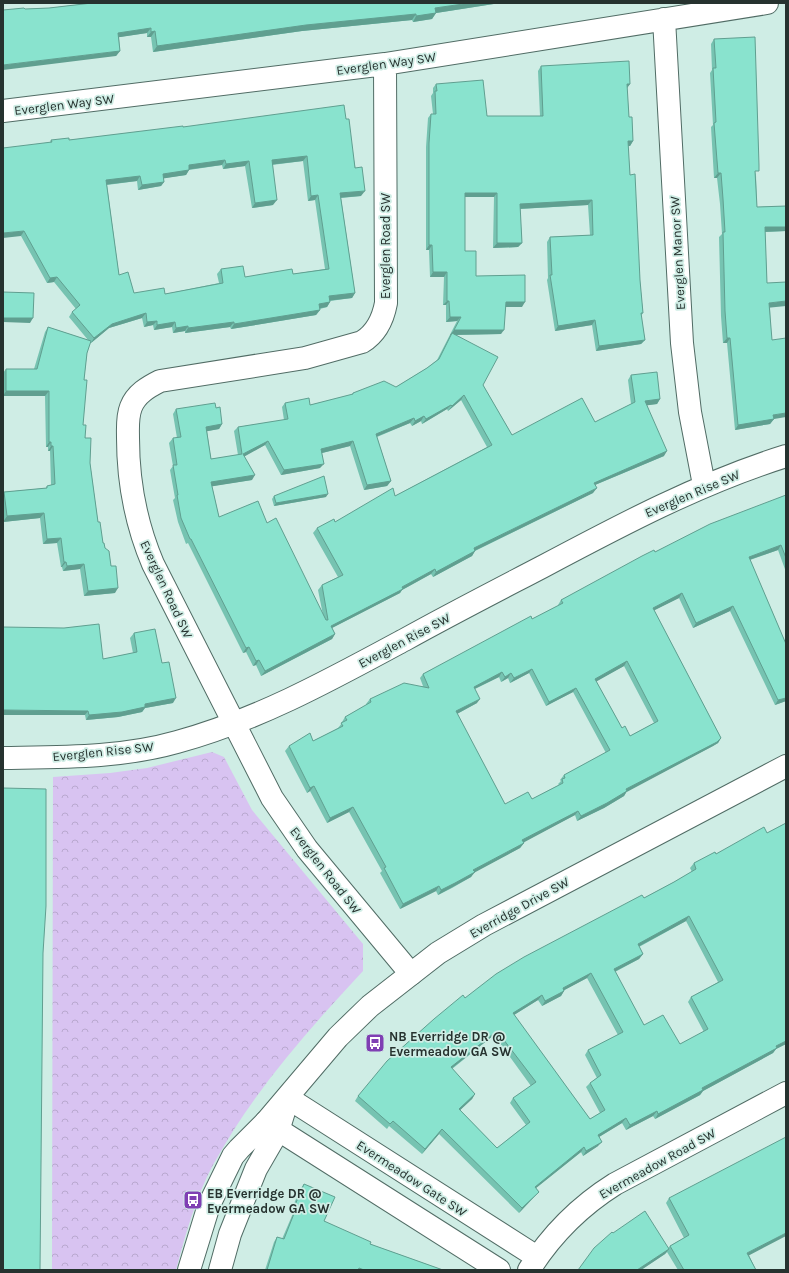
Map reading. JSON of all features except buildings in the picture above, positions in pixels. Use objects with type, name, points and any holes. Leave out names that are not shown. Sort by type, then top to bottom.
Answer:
[{"type":"street","name":"Everglen Way SW","points":[[3,112],[385,64],[767,3]]},
{"type":"street","name":"Everglen Manor SW","points":[[664,19],[682,343],[690,412],[704,486]]},
{"type":"street","name":"Everglen Road SW","points":[[385,64],[386,303],[384,315],[374,333],[362,342],[306,358],[160,381],[141,393],[131,407],[128,465],[142,537],[169,598],[272,798],[307,849],[411,974]]},
{"type":"street","name":"Everglen Rise SW","points":[[3,758],[93,755],[136,751],[176,742],[234,724],[277,705],[359,664],[626,522],[704,486],[786,456]]},
{"type":"street","name":"Everridge Drive SW","points":[[220,1270],[230,1234],[272,1126],[288,1098],[338,1037],[370,1006],[438,953],[491,921],[786,766]]},
{"type":"street","name":"Evermeadow Road SW","points":[[533,1264],[556,1234],[576,1213],[605,1190],[786,1093]]},
{"type":"street","name":"Evermeadow Gate SW","points":[[288,1098],[533,1264]]},
{"type":"street","name":"Everridge Drive SW","points":[[189,1270],[209,1206],[233,1156],[272,1126]]},
{"type":"street","points":[[272,1126],[498,1270]]},
{"type":"green space","points":[[212,752],[224,757],[252,810],[363,944],[363,971],[301,1040],[245,1112],[213,1165],[201,1190],[187,1230],[176,1270],[52,1270],[53,777],[110,773],[147,768]]},
{"type":"place","name":"NB Everridge DR @ Evermeadow GA SW","points":[[375,1043]]},
{"type":"place","name":"EB Everridge DR @ Evermeadow GA SW","points":[[193,1200]]}]
